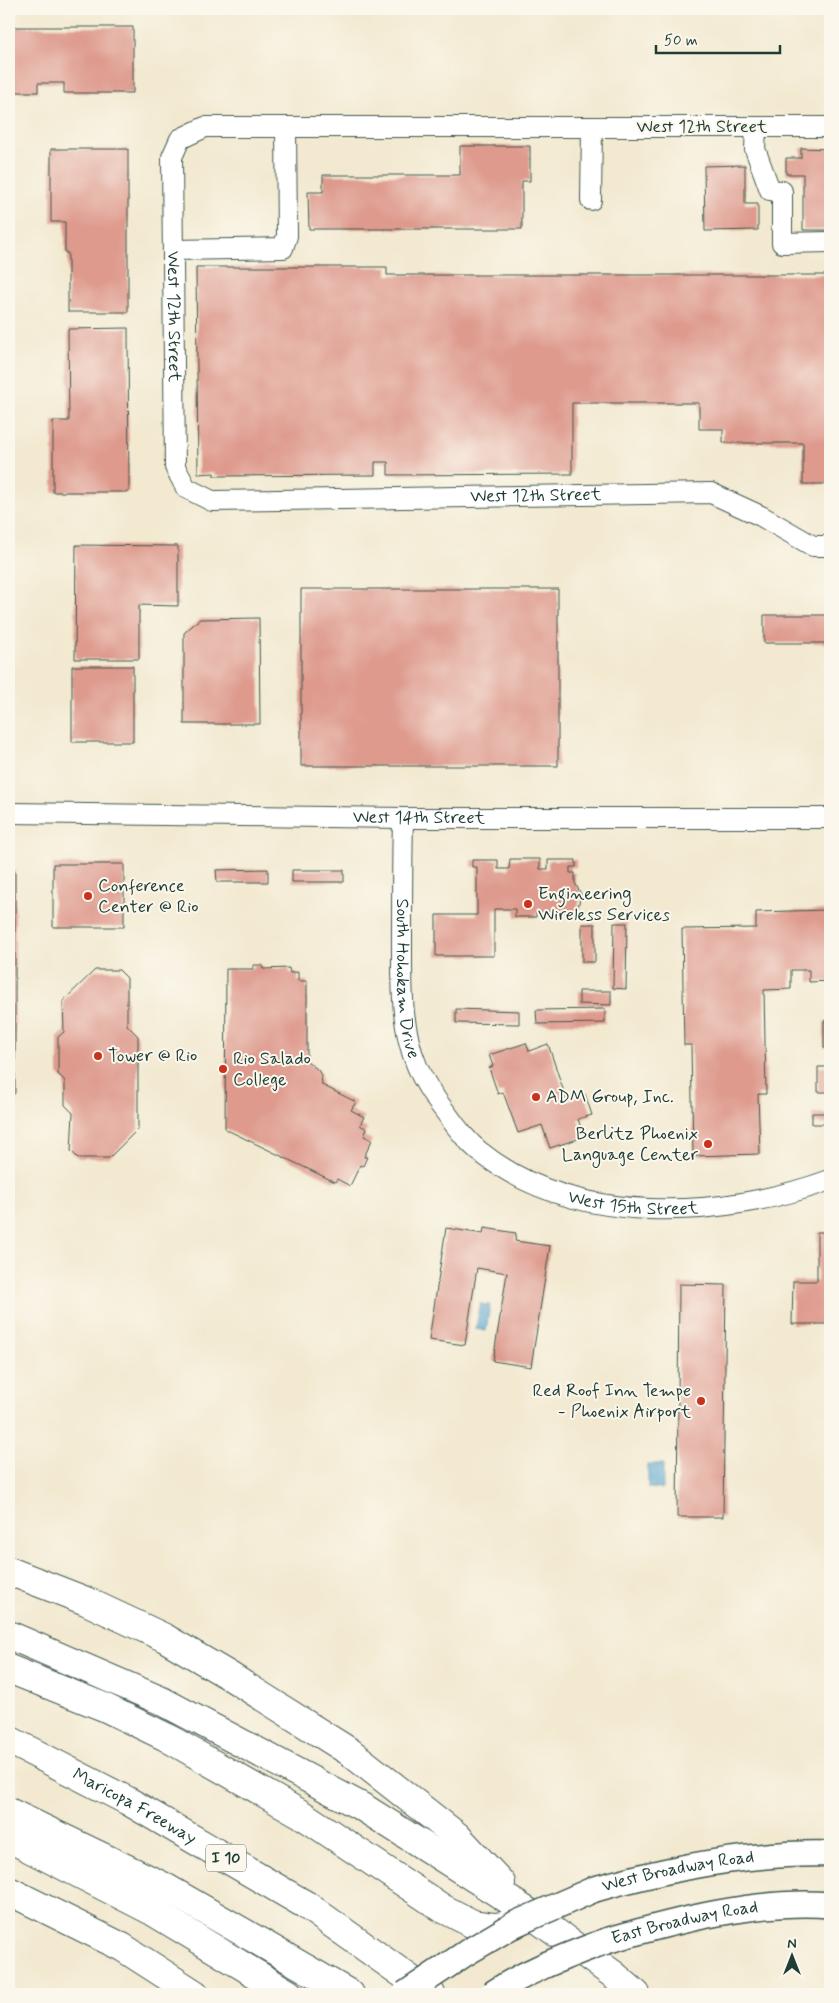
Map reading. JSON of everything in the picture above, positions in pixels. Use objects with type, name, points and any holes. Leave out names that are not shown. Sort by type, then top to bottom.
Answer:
[{"type":"highway","points":[[9,1571],[86,1601],[165,1638],[228,1675],[350,1752],[457,1836],[521,1918]]},
{"type":"highway","points":[[9,1635],[162,1701],[364,1808],[521,1918],[614,1975],[636,1994]]},
{"type":"highway","points":[[9,1669],[104,1707],[166,1737],[301,1814],[383,1871],[442,1908],[473,1924],[495,1927],[521,1918]]},
{"type":"highway","name":"Maricopa Freeway","points":[[9,1740],[128,1801],[306,1905],[432,1994]]},
{"type":"highway","points":[[9,1812],[163,1886],[350,1994]]},
{"type":"highway","points":[[9,1838],[152,1911],[289,1994]]},
{"type":"highway","points":[[9,1891],[122,1947],[195,1994]]},
{"type":"main road","name":"West Broadway Road","points":[[405,1994],[466,1952],[521,1918],[595,1889],[648,1874],[748,1857],[793,1853],[830,1854]]},
{"type":"main road","name":"East Broadway Road","points":[[492,1994],[512,1981],[551,1962],[606,1941],[658,1926],[714,1914],[770,1906],[830,1905]]},
{"type":"street","name":"West 12th Street","points":[[830,128],[205,127],[180,139],[172,157],[175,467],[186,488],[212,501],[711,493],[761,516],[813,546],[830,546]]},
{"type":"street","points":[[173,250],[283,248],[287,236],[286,127]]},
{"type":"street","points":[[591,200],[592,127]]},
{"type":"street","points":[[756,127],[756,149],[770,190],[782,190],[782,243],[830,242]]},
{"type":"street","name":"West 14th Street","points":[[9,813],[403,818],[830,818]]},
{"type":"street","name":"South Hohokam Drive","points":[[403,818],[403,999],[407,1032],[417,1066],[433,1096],[456,1126]]},
{"type":"street","name":"West 15th Street","points":[[456,1126],[485,1155],[536,1186],[575,1198],[619,1206],[650,1208],[722,1206],[770,1198],[830,1180]]},
{"type":"water","points":[[480,1304],[490,1305],[486,1331],[476,1329]]},
{"type":"water","points":[[648,1464],[663,1464],[663,1489],[648,1488]]},
{"type":"building","points":[[9,27],[133,27],[133,93],[64,93],[64,83],[38,83],[38,92],[9,92]]},
{"type":"building","points":[[460,146],[530,146],[530,181],[522,181],[522,229],[309,229],[308,192],[323,192],[323,175],[460,175]]},
{"type":"building","points":[[801,148],[830,149],[830,230],[803,230],[803,174],[786,174],[786,158],[801,158]]},
{"type":"building","points":[[51,149],[128,149],[128,312],[68,312],[68,253],[65,253],[65,222],[51,222]]},
{"type":"building","points":[[745,165],[745,204],[758,204],[758,230],[705,231],[704,166]]},
{"type":"building","points":[[196,267],[387,267],[387,275],[830,275],[830,484],[803,484],[803,443],[723,443],[723,429],[699,429],[699,403],[572,403],[572,474],[388,475],[388,462],[375,462],[375,475],[214,476],[214,473],[198,474]]},
{"type":"building","points":[[128,328],[129,492],[53,492],[53,421],[69,421],[68,329]]},
{"type":"building","points":[[76,545],[178,546],[178,606],[139,605],[139,659],[75,659]]},
{"type":"building","points":[[301,589],[558,589],[558,766],[301,766]]},
{"type":"building","points":[[764,615],[830,615],[830,643],[764,643]]},
{"type":"building","points":[[259,618],[260,724],[184,724],[184,633],[200,619]]},
{"type":"building","points":[[72,666],[133,666],[133,742],[72,742]]},
{"type":"building","name":"Engineering Wireless Services","points":[[510,859],[540,859],[540,869],[548,869],[548,860],[576,860],[576,867],[570,867],[570,873],[575,873],[575,883],[581,894],[577,912],[536,912],[536,917],[515,917],[515,909],[494,909],[494,956],[436,956],[436,915],[477,915],[477,867],[472,867],[472,860],[498,860],[498,869],[509,869]]},
{"type":"building","name":"Conference Center @ Rio","points":[[53,864],[124,864],[124,927],[53,927]]},
{"type":"building","points":[[9,866],[15,872],[15,1093],[9,1098]]},
{"type":"building","points":[[268,869],[268,882],[217,882],[216,870]]},
{"type":"building","points":[[292,870],[344,870],[344,882],[292,882]]},
{"type":"building","points":[[830,903],[830,981],[809,982],[809,970],[791,970],[791,989],[764,990],[766,1094],[758,1094],[760,1154],[693,1156],[691,1045],[684,1045],[682,929],[756,928],[756,912],[827,910]]},
{"type":"building","points":[[614,923],[627,923],[626,989],[613,988]]},
{"type":"building","points":[[582,924],[595,924],[595,962],[582,962]]},
{"type":"building","points":[[253,965],[262,965],[263,969],[289,968],[290,973],[298,972],[298,981],[307,981],[307,1061],[318,1070],[321,1075],[322,1085],[356,1102],[351,1110],[364,1117],[360,1125],[367,1129],[364,1136],[372,1140],[364,1157],[367,1157],[363,1166],[360,1165],[350,1186],[337,1179],[335,1182],[225,1129],[226,969],[253,969]]},
{"type":"building","name":"Tower @ Rio","points":[[95,970],[119,970],[127,978],[127,1025],[138,1036],[138,1129],[109,1158],[78,1158],[71,1151],[73,1113],[65,1105],[65,1081],[58,1074],[58,1037],[64,1032],[63,1001]]},
{"type":"building","points":[[579,991],[611,991],[611,1005],[579,1004]]},
{"type":"building","points":[[456,1009],[519,1011],[519,1024],[456,1023]]},
{"type":"building","points":[[605,1009],[605,1023],[537,1024],[536,1010]]},
{"type":"building","points":[[824,1021],[830,1021],[830,1048],[824,1048]]},
{"type":"building","name":"ADM Group, Inc.","points":[[526,1043],[529,1051],[548,1044],[567,1101],[585,1094],[592,1115],[578,1119],[584,1137],[550,1148],[542,1125],[518,1133],[503,1092],[498,1094],[489,1068],[493,1066],[489,1055]]},
{"type":"building","points":[[818,1067],[830,1067],[830,1092],[818,1092]]},
{"type":"building","points":[[812,1113],[830,1113],[830,1124],[812,1124]]},
{"type":"building","points":[[446,1228],[483,1234],[484,1228],[516,1233],[515,1241],[550,1246],[531,1367],[493,1361],[507,1273],[477,1268],[465,1345],[429,1340]]},
{"type":"building","points":[[817,1232],[830,1232],[830,1324],[792,1324],[793,1281],[817,1281]]},
{"type":"building","name":"Red Roof Inn Tempe - Phoenix Airport","points":[[679,1284],[726,1285],[723,1517],[677,1517]]},
{"type":"place","name":"Conference Center @ Rio","points":[[88,896]]},
{"type":"place","name":"Engineering Wireless Services","points":[[528,904]]},
{"type":"place","name":"Tower @ Rio","points":[[98,1056]]},
{"type":"place","name":"Rio Salado College","points":[[223,1069]]},
{"type":"place","name":"ADM Group, Inc.","points":[[536,1097]]},
{"type":"place","name":"Berlitz Phoenix Language Center","points":[[708,1144]]},
{"type":"place","name":"Red Roof Inn Tempe - Phoenix Airport","points":[[701,1401]]}]
